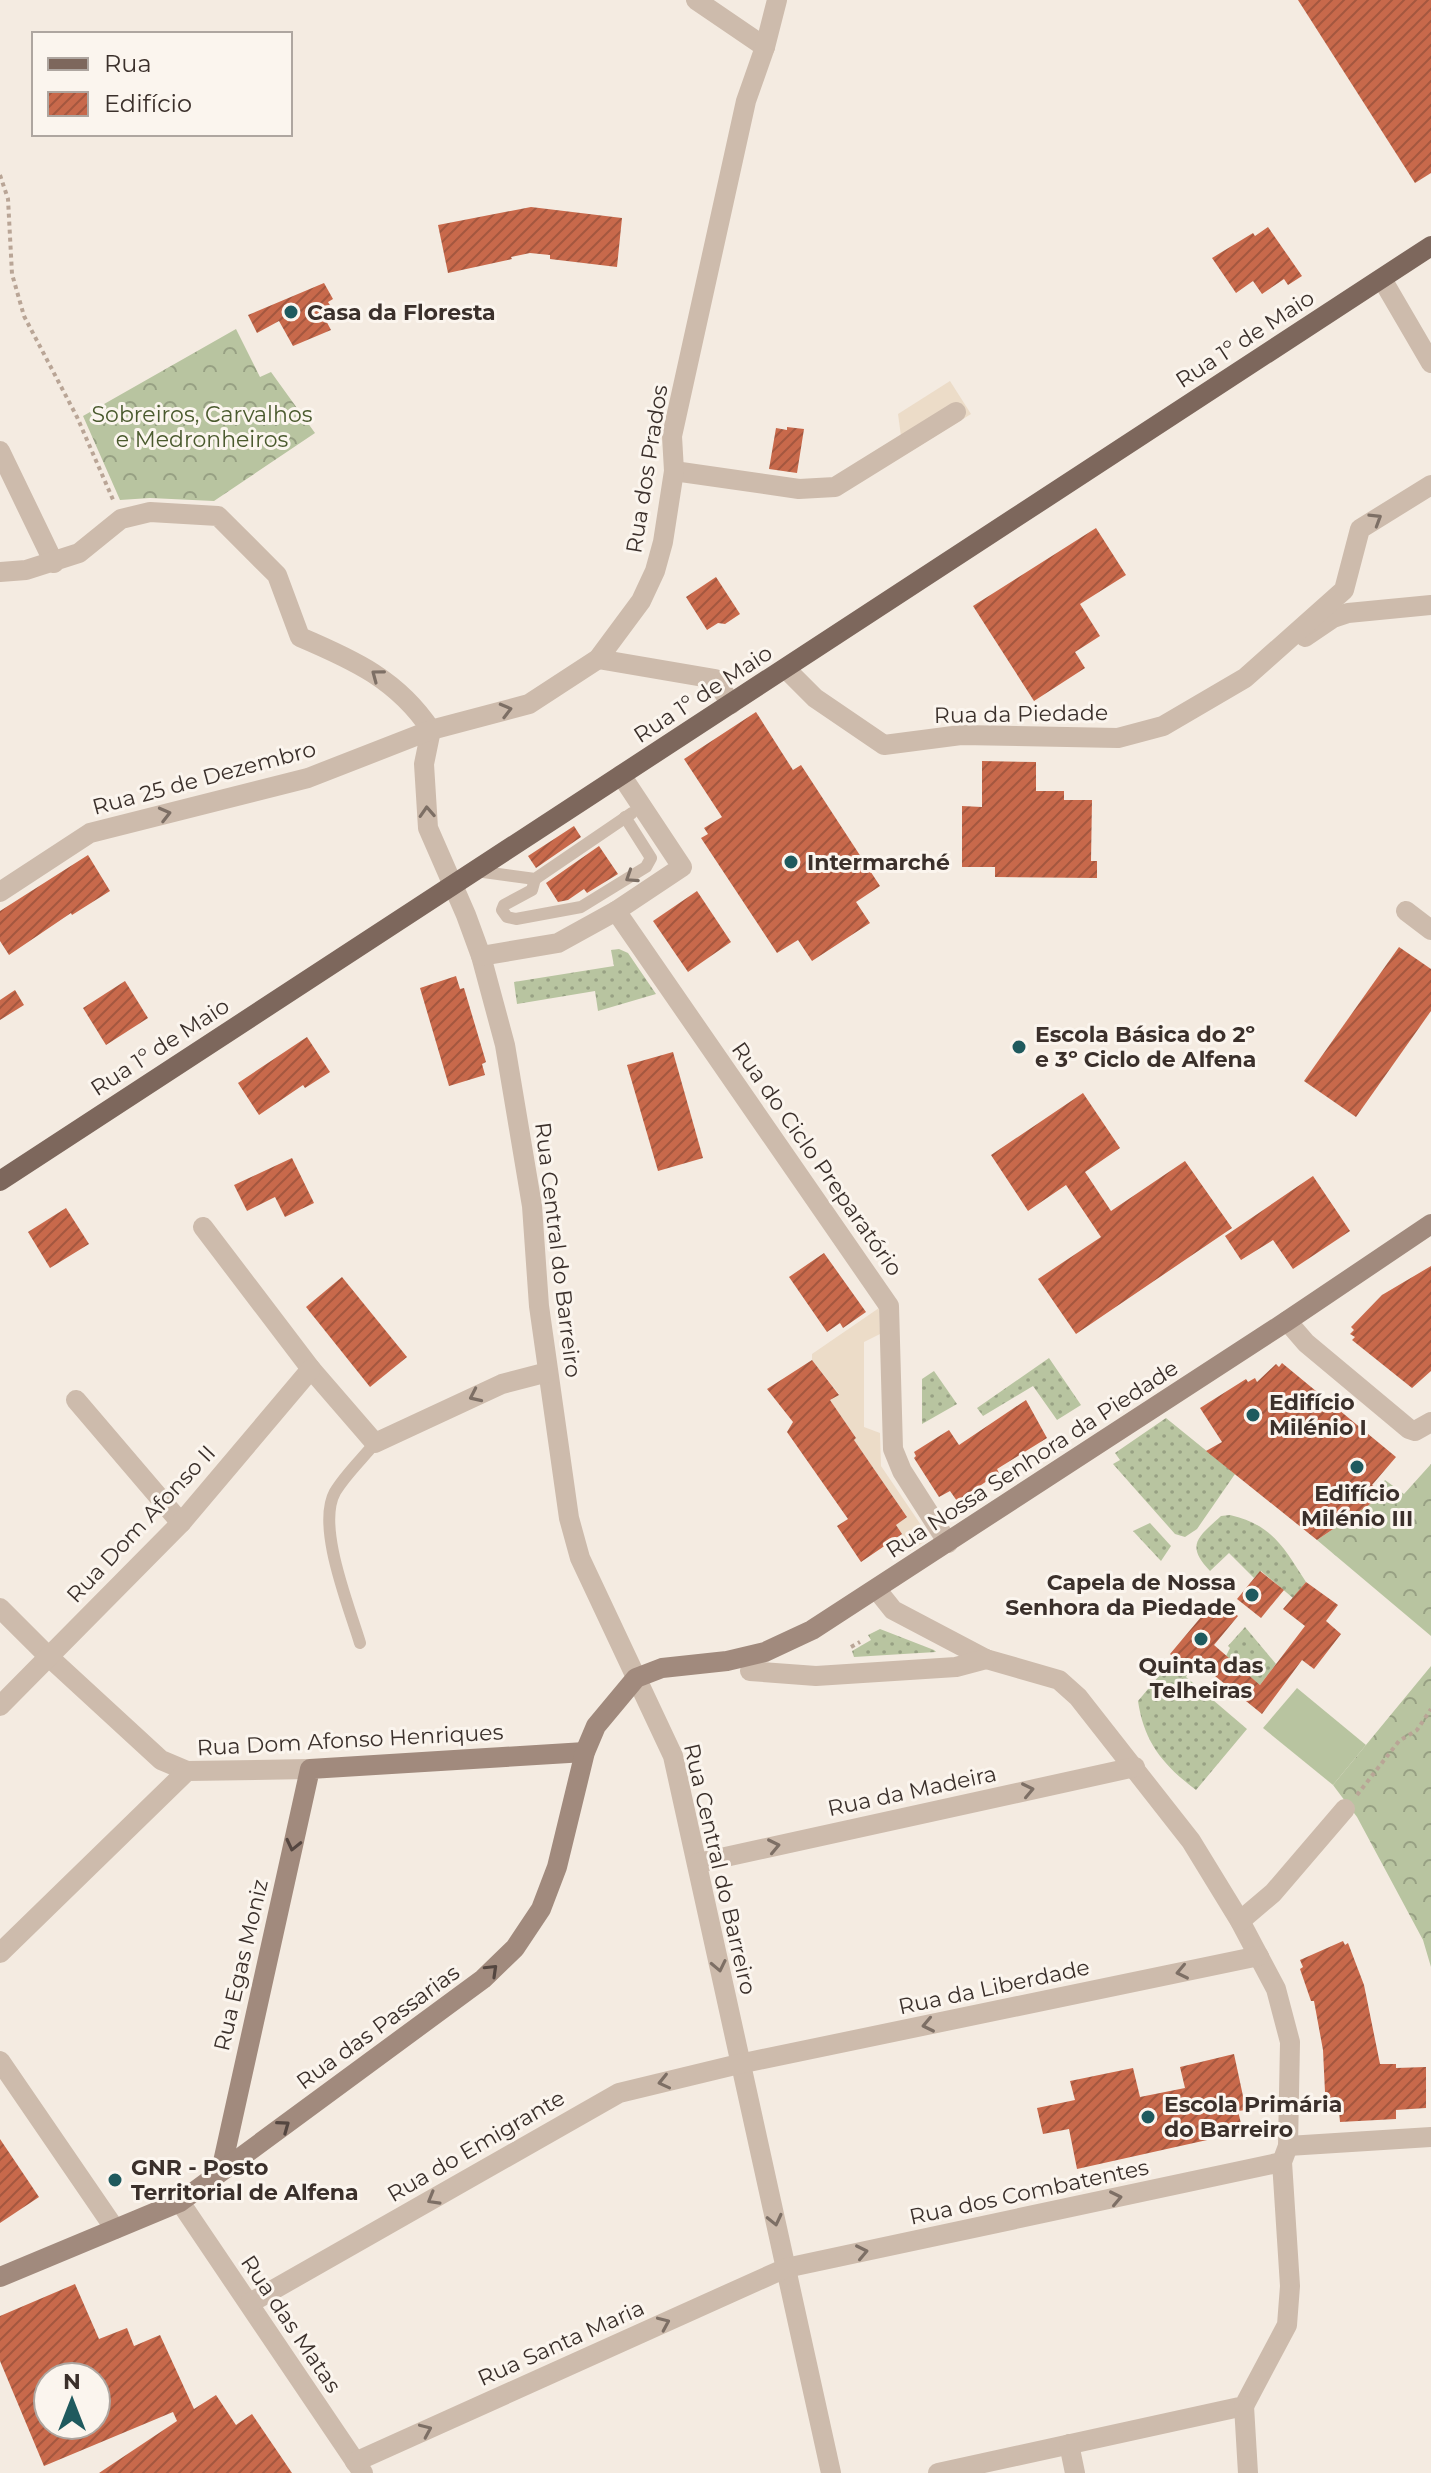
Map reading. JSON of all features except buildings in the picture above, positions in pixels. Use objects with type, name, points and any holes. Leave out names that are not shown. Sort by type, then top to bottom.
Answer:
[{"type":"main road","name":"Rua 1º de Maio","points":[[0,1181],[1431,246]]},
{"type":"street","points":[[696,0],[765,47]]},
{"type":"street","name":"Rua dos Prados","points":[[431,730],[529,704],[598,659],[641,601],[655,571],[663,542],[674,471],[672,436],[746,101],[777,0]]},
{"type":"street","points":[[1382,279],[1431,363]]},
{"type":"street","points":[[674,471],[799,489],[835,487],[956,412]]},
{"type":"street","points":[[0,451],[54,563]]},
{"type":"street","points":[[1264,662],[1344,590],[1360,529],[1431,485]]},
{"type":"street","points":[[0,572],[26,570],[79,553],[121,519],[150,512],[218,516],[277,575],[300,637],[376,673],[417,709],[431,730]]},
{"type":"street","points":[[1344,590],[1349,598],[1386,600],[1405,605]]},
{"type":"street","points":[[1264,662],[1333,618],[1405,605],[1431,605]]},
{"type":"street","points":[[598,659],[715,679],[731,704]]},
{"type":"street","name":"Rua da Piedade","points":[[786,669],[815,698],[884,745],[961,735],[1118,738],[1163,726],[1245,678],[1264,662]]},
{"type":"street","name":"Rua 25 de Dezembro","points":[[0,892],[90,833],[308,778],[431,730]]},
{"type":"street","name":"Rua Central do Barreiro","points":[[431,730],[424,764],[428,828],[481,956],[505,1045],[532,1206],[539,1306],[569,1518],[580,1558],[673,1756],[831,2473]]},
{"type":"street","points":[[481,956],[558,943],[616,911],[682,867],[633,812],[621,775]]},
{"type":"street","name":"Rua do Ciclo Preparatório","points":[[616,911],[889,1306],[893,1449],[902,1471],[948,1543]]},
{"type":"street","points":[[1406,911],[1431,930]]},
{"type":"street","name":"Rua Nossa Senhora da Piedade","points":[[636,1678],[662,1668],[727,1661],[765,1652],[812,1630],[1431,1224]]},
{"type":"street","points":[[203,1227],[311,1369],[375,1443],[502,1384],[548,1372]]},
{"type":"street","points":[[1287,1321],[1306,1343],[1409,1429],[1415,1431],[1431,1422]]},
{"type":"street","name":"Rua Dom Afonso II","points":[[0,1706],[181,1523],[311,1369]]},
{"type":"street","points":[[76,1400],[181,1523]]},
{"type":"street","points":[[877,1590],[893,1610],[986,1659],[1059,1680],[1096,1716],[1191,1841],[1240,1921],[1276,1989],[1289,2029],[1291,2074],[1285,2154],[1290,2286],[1287,2325],[1244,2406],[1248,2473]]},
{"type":"street","points":[[0,1608],[161,1760],[187,1771]]},
{"type":"street","points":[[750,1671],[816,1676],[956,1667],[986,1659]]},
{"type":"street","name":"Rua das Passarias","points":[[0,2277],[180,2202],[483,1979],[515,1948],[541,1909],[557,1867],[585,1752],[596,1726],[636,1678]]},
{"type":"street","name":"Rua Dom Afonso Henriques","points":[[0,1953],[187,1771],[310,1769],[585,1752]]},
{"type":"street","name":"Rua da Madeira","points":[[698,1863],[1135,1767]]},
{"type":"street","name":"Rua Egas Moniz","points":[[221,2171],[310,1769]]},
{"type":"street","points":[[1240,1921],[1273,1893],[1345,1809]]},
{"type":"street","name":"Rua da Liberdade","points":[[739,2064],[1259,1956]]},
{"type":"street","points":[[0,2061],[115,2229]]},
{"type":"street","name":"Rua do Emigrante","points":[[250,2303],[619,2093],[739,2064]]},
{"type":"street","name":"Rua dos Combatentes","points":[[786,2268],[1285,2154],[1431,2137]]},
{"type":"street","name":"Rua das Matas","points":[[180,2202],[359,2467]]},
{"type":"street","name":"Rua Santa Maria","points":[[359,2467],[786,2268]]},
{"type":"street","points":[[938,2473],[1244,2406]]},
{"type":"street","points":[[1069,2444],[1075,2473]]},
{"type":"lane","points":[[633,812],[651,864],[581,907],[516,919],[507,917],[502,910],[504,905],[532,890],[535,879],[633,812]]},
{"type":"lane","points":[[476,871],[535,879]]},
{"type":"lane","points":[[360,1643],[339,1569],[329,1512],[335,1492],[375,1443]]},
{"type":"path","points":[[0,175],[8,199],[12,274],[24,316],[77,417],[121,519]]},
{"type":"path","points":[[851,1647],[860,1642]]},
{"type":"path","points":[[1345,1809],[1399,1741],[1417,1730],[1431,1709]]},
{"type":"green space","name":"Sobreiros, Carvalhos e Medronheiros","points":[[236,329],[260,377],[271,372],[315,433],[214,501],[120,500],[83,416]]},
{"type":"green space","points":[[611,950],[628,953],[656,994],[598,1011],[595,991],[517,1004],[514,982],[614,966]]},
{"type":"green space","points":[[1049,1358],[1081,1405],[1057,1420],[1033,1386],[983,1416],[977,1408]]},
{"type":"green space","points":[[934,1371],[957,1404],[922,1424],[922,1379]]},
{"type":"green space","points":[[1166,1418],[1235,1474],[1197,1529],[1185,1537],[1175,1534],[1113,1464],[1120,1460],[1115,1453]]},
{"type":"green space","points":[[1431,1464],[1431,1636],[1317,1540],[1385,1494],[1378,1489],[1385,1480],[1404,1494]]},
{"type":"green space","points":[[1230,1515],[1266,1531],[1283,1548],[1306,1582],[1293,1598],[1261,1571],[1254,1578],[1229,1553],[1210,1571],[1202,1562],[1196,1548],[1201,1536],[1221,1516]]},
{"type":"green space","points":[[1150,1523],[1171,1546],[1161,1561],[1133,1531]]},
{"type":"green space","points":[[1245,1627],[1276,1664],[1260,1685],[1226,1656],[1228,1646]]},
{"type":"green space","points":[[880,1629],[936,1652],[854,1657],[852,1651],[871,1640],[868,1635]]},
{"type":"green space","points":[[1173,1659],[1189,1672],[1186,1677],[1247,1729],[1196,1790],[1157,1752],[1145,1729],[1138,1701]]},
{"type":"green space","points":[[1431,1666],[1431,1967],[1423,1940],[1357,1817],[1333,1785]]},
{"type":"green space","points":[[1297,1688],[1366,1745],[1333,1785],[1263,1728]]},
{"type":"shaded area","points":[[950,381],[971,414],[911,451],[901,436],[898,414]]},
{"type":"shaded area","points":[[879,1308],[880,1334],[864,1342],[864,1427],[880,1433],[881,1466],[925,1531],[924,1542],[910,1551],[896,1525],[907,1517],[830,1400],[839,1394],[812,1360],[812,1354]]},
{"type":"place","name":"Casa da Floresta","points":[[291,312]]},
{"type":"place","name":"Intermarché","points":[[791,862]]},
{"type":"place","name":"Escola Básica do 2º e 3º Ciclo de Alfena","points":[[1019,1047]]},
{"type":"place","name":"Edifício Milénio I","points":[[1253,1415]]},
{"type":"place","name":"Edifício Milénio III","points":[[1357,1467]]},
{"type":"place","name":"Capela de Nossa Senhora da Piedade","points":[[1252,1595]]},
{"type":"place","name":"Quinta das Telheiras","points":[[1201,1639]]},
{"type":"place","name":"Escola Primária do Barreiro","points":[[1148,2117]]},
{"type":"place","name":"GNR - Posto Territorial de Alfena","points":[[115,2180]]}]
